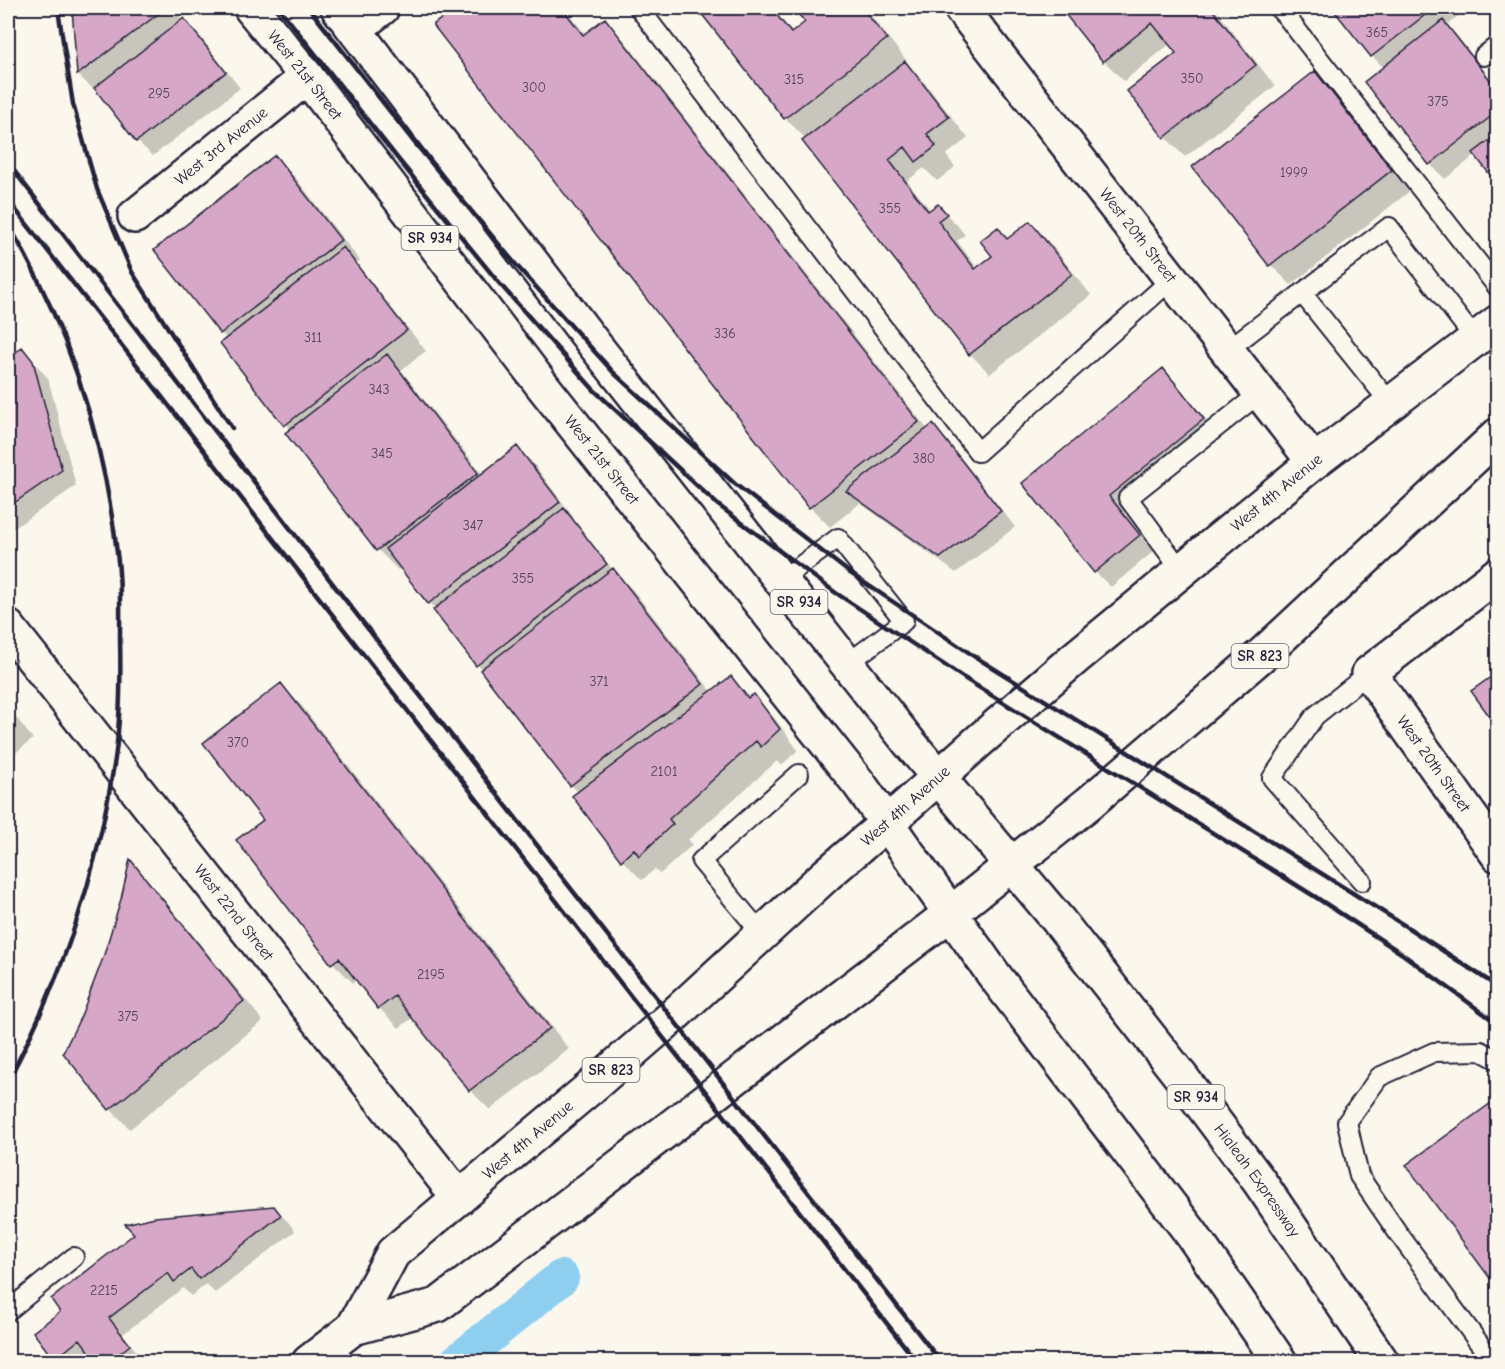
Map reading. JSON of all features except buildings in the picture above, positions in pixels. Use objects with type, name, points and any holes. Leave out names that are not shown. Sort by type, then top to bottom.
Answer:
[{"type":"main road","name":"West 21st Street","points":[[251,8],[308,77],[542,385],[860,785],[951,913]]},
{"type":"main road","points":[[346,18],[382,8]]},
{"type":"main road","name":"West 20th Street","points":[[961,8],[1314,462]]},
{"type":"main road","name":"SR 934","points":[[346,18],[594,344],[847,664],[1012,864]]},
{"type":"main road","name":"West 3rd Avenue","points":[[135,216],[308,77]]},
{"type":"main road","name":"West 4th Avenue","points":[[309,1362],[352,1328],[393,1252],[681,1009],[826,875],[1067,665],[1314,462],[1486,331]]},
{"type":"main road","name":"West 4th Avenue","points":[[352,1328],[438,1305],[951,913],[1089,803],[1264,653],[1497,435]]},
{"type":"main road","points":[[1370,673],[1497,574]]},
{"type":"main road","name":"West 22nd Street","points":[[8,627],[459,1198]]},
{"type":"main road","name":"West 20th Street","points":[[1370,673],[1497,855]]},
{"type":"main road","name":"Hialeah Expressway","points":[[1012,864],[1182,1078],[1259,1181],[1382,1362]]},
{"type":"main road","name":"SR 934","points":[[951,913],[994,975],[1191,1233],[1280,1362]]},
{"type":"lane","points":[[639,8],[978,453],[1172,279]]},
{"type":"lane","points":[[1278,8],[1497,288]]},
{"type":"lane","points":[[1227,350],[1389,227],[1486,331]]},
{"type":"lane","points":[[1302,293],[1391,404]]},
{"type":"lane","points":[[1181,570],[1128,498],[1260,393]]},
{"type":"lane","points":[[781,580],[838,538],[904,621],[847,664]]},
{"type":"lane","points":[[1362,881],[1272,778],[1315,716],[1370,673]]},
{"type":"lane","points":[[762,934],[701,861],[799,774]]},
{"type":"lane","points":[[1493,1362],[1359,1176],[1347,1122],[1379,1077],[1434,1052],[1481,1050],[1497,1060]]},
{"type":"lane","points":[[8,1311],[74,1257]]},
{"type":"waterway","points":[[457,1362],[561,1278]]},
{"type":"railway","points":[[59,8],[73,104],[97,189],[132,272],[232,428]]},
{"type":"railway","points":[[279,8],[499,283],[594,390],[718,505],[836,593],[964,678],[1314,896],[1401,953],[1498,1024]]},
{"type":"railway","points":[[309,8],[414,142],[517,266],[614,373],[735,484],[850,573],[974,656],[1407,927],[1498,987]]},
{"type":"railway","points":[[8,163],[340,593],[941,1362]]},
{"type":"railway","points":[[8,200],[917,1362]]},
{"type":"railway","points":[[8,224],[49,304],[81,387],[104,473],[112,517],[120,590],[119,717],[114,765],[103,825],[70,942],[29,1040],[8,1080]]}]
